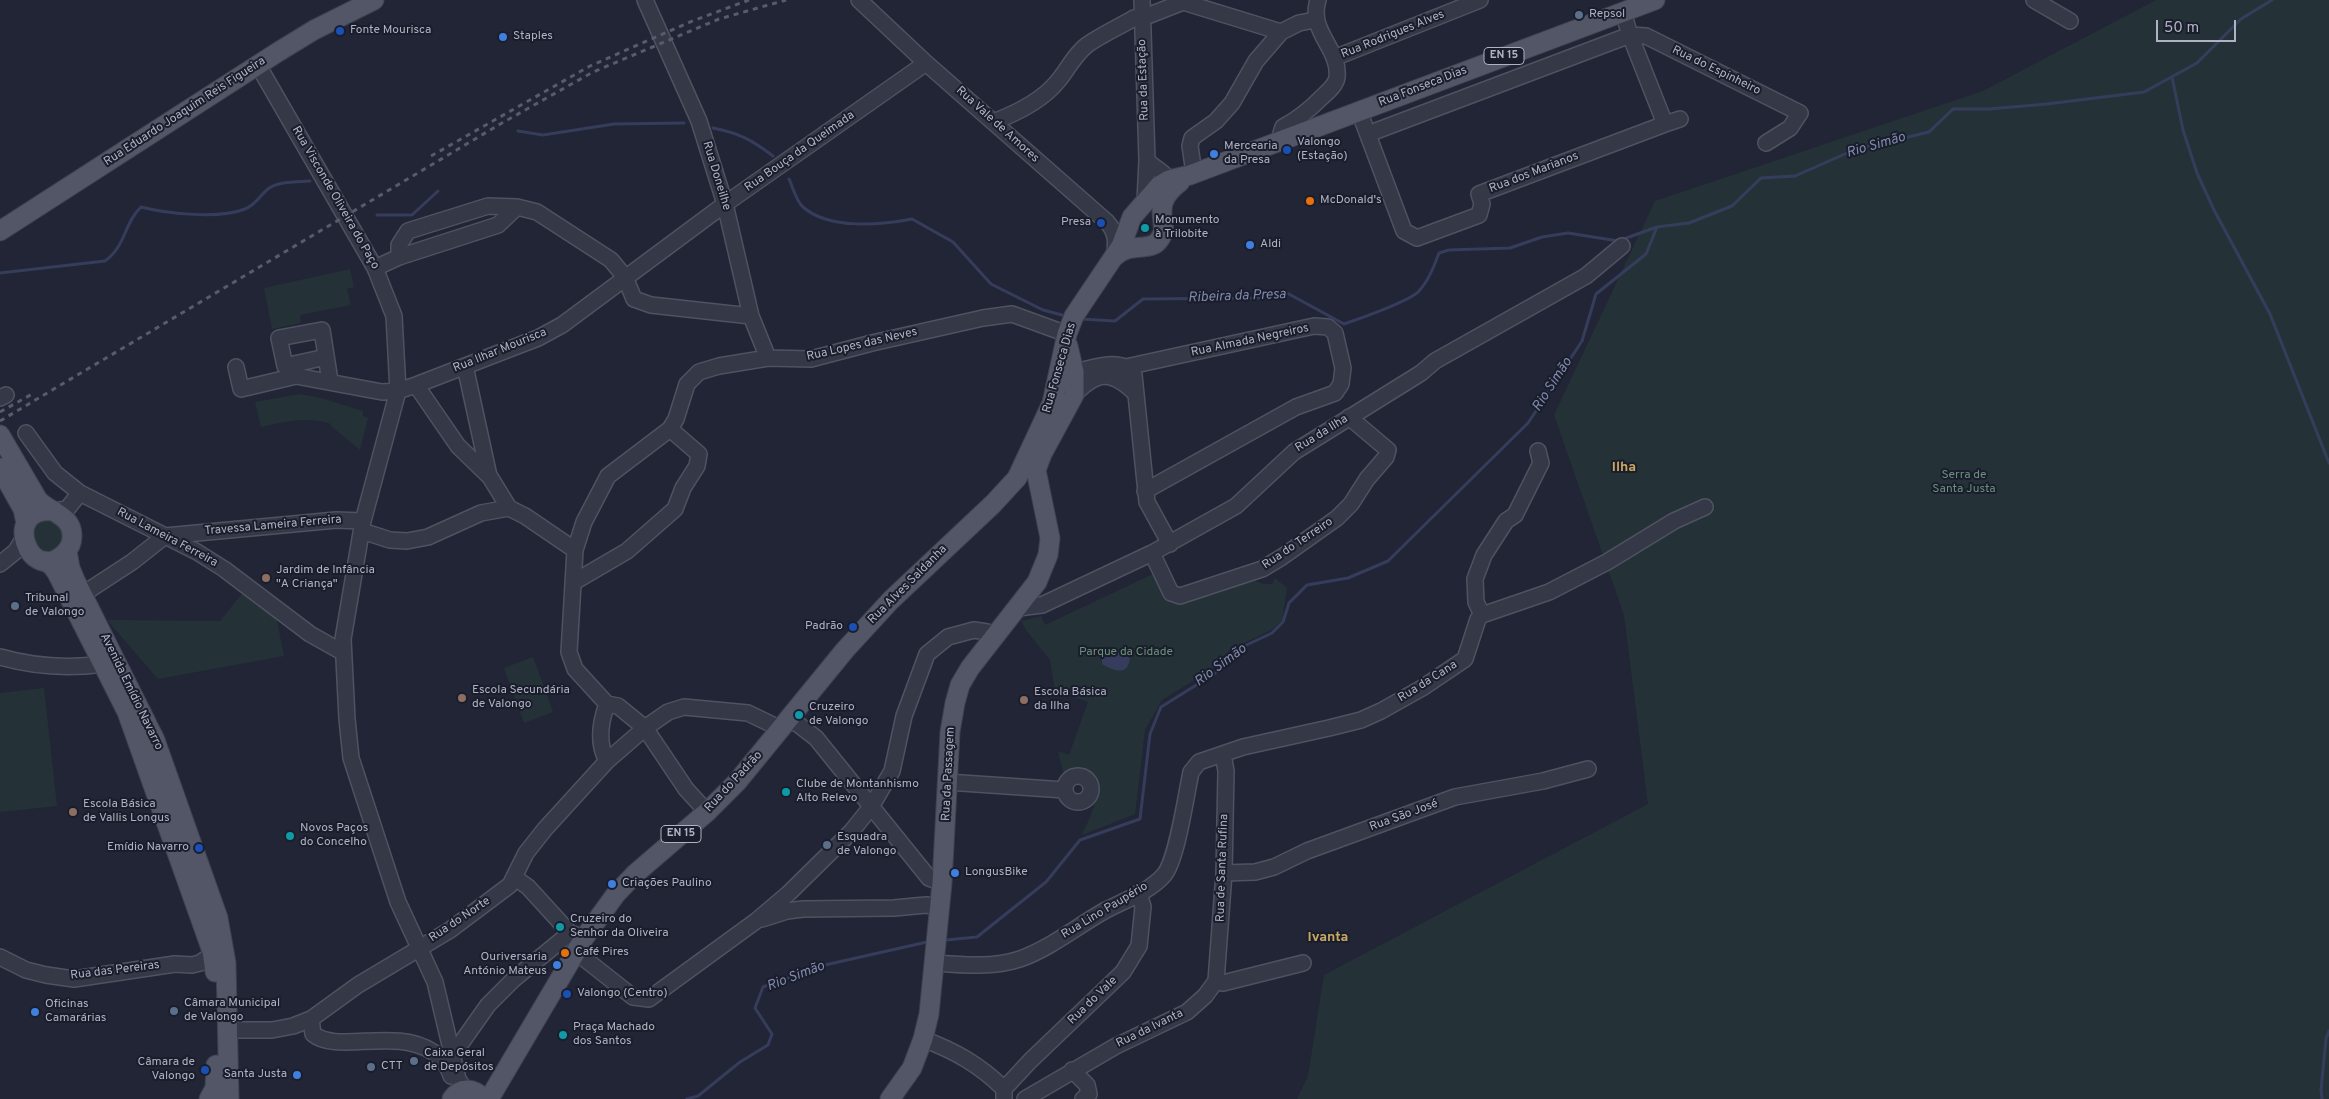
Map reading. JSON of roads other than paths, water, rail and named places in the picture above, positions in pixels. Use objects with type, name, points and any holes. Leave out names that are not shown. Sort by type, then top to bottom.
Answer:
[{"type":"main road","name":"Rua Eduardo Joaquim Reis Figueira","points":[[0,231],[314,30],[374,0]]},
{"type":"main road","name":"Rua Fonseca Dias","points":[[1029,465],[1052,403],[1067,334],[1074,316],[1113,258],[1124,249],[1134,223],[1164,198],[1168,192],[1168,174],[1279,140],[1651,1]]},
{"type":"main road","points":[[1029,465],[1042,454],[1074,395],[1074,372],[1067,334]]},
{"type":"main road","points":[[1052,403],[1064,380],[1074,372]]},
{"type":"main road","name":"Avenida Emídio Navarro","points":[[0,435],[8,471],[23,509],[31,544],[57,573],[161,782],[219,953],[228,1030],[229,1099]]},
{"type":"main road","name":"Rua da Passagem","points":[[890,1099],[912,1068],[923,1039],[929,1014],[942,883],[950,732],[960,685],[993,636],[1018,608],[1037,582],[1044,568],[1050,538],[1029,465]]},
{"type":"main road","name":"Rua Alves Saldanha","points":[[785,724],[845,650],[891,600],[993,504],[1029,465]]},
{"type":"main road","name":"Avenida Emídio Navarro","points":[[8,471],[46,508],[69,507],[72,536],[67,551],[70,568],[155,740],[161,782]]},
{"type":"main road","points":[[67,551],[54,560],[31,544],[38,512],[69,507]]},
{"type":"main road","name":"Rua do Padrão","points":[[577,941],[629,880],[707,812],[737,782],[785,724]]},
{"type":"main road","points":[[467,1096],[495,1086],[562,977],[577,941]]},
{"type":"main road","name":"Avenida Emídio Navarro","points":[[209,1099],[216,1082],[216,988],[219,953]]},
{"type":"main road","points":[[209,1099],[223,1099]]},
{"type":"street","name":"Rua Doneilhe","points":[[645,0],[699,121],[725,204],[751,316],[768,358]]},
{"type":"street","name":"Rua Vale de Amores","points":[[859,0],[993,122],[1134,223]]},
{"type":"street","name":"Rua da Estação","points":[[1134,223],[1168,174],[1142,18],[1142,0]]},
{"type":"street","points":[[1279,140],[1283,127],[1304,116],[1331,88],[1337,78],[1334,58],[1315,20],[1318,0]]},
{"type":"street","name":"Rua Rodrigues Alves","points":[[1334,58],[1480,0]]},
{"type":"street","points":[[2034,0],[2070,21]]},
{"type":"street","points":[[993,122],[1016,114],[1031,104],[1057,82],[1070,61],[1087,46],[1134,18],[1142,18],[1183,2],[1282,32]]},
{"type":"street","points":[[1623,12],[1630,35],[1665,124]]},
{"type":"street","points":[[1168,174],[1190,146],[1192,138],[1216,121],[1232,103],[1256,61],[1282,32],[1299,22],[1315,20]]},
{"type":"street","points":[[1368,134],[1532,70],[1630,35]]},
{"type":"street","name":"Rua do Espinheiro","points":[[1630,35],[1646,36],[1800,113],[1790,128],[1766,143]]},
{"type":"street","name":"Rua Bouça da Queimada","points":[[625,277],[725,204],[926,63]]},
{"type":"street","name":"Rua Visconde Oliveira do Paço","points":[[258,65],[375,268],[394,316],[398,391],[362,526],[342,652],[351,758],[398,902],[435,982],[458,1079],[467,1096]]},
{"type":"street","points":[[1380,103],[1388,126]]},
{"type":"street","name":"Rua dos Marianos","points":[[1359,111],[1404,231],[1417,238],[1479,215],[1482,204],[1479,194],[1680,118]]},
{"type":"street","points":[[399,257],[399,245],[408,231],[488,206],[517,207],[536,212],[611,260],[625,277],[634,298],[651,305],[751,316]]},
{"type":"street","points":[[375,268],[399,257],[498,226],[517,207]]},
{"type":"street","points":[[1113,258],[1116,240],[1134,223]]},
{"type":"street","name":"Rua da Ilha","points":[[1018,608],[1042,605],[1170,544],[1236,506],[1294,452],[1421,373],[1435,361],[1586,276],[1622,246]]},
{"type":"street","name":"Rua Ilhar Mourisca","points":[[398,391],[538,338],[562,325],[625,277]]},
{"type":"street","name":"Rua Lopes das Neves","points":[[607,704],[575,670],[569,652],[575,550],[584,522],[608,476],[670,429],[676,419],[687,384],[698,372],[719,366],[768,358],[811,359],[983,318],[1012,314],[1067,334]]},
{"type":"street","name":"Rua Almada Negreiros","points":[[1126,366],[1314,326],[1328,327],[1335,333],[1343,368],[1341,384],[1334,393],[1296,407],[1145,491]]},
{"type":"street","points":[[291,371],[279,338],[322,330],[330,381]]},
{"type":"street","points":[[236,367],[241,389],[326,357]]},
{"type":"street","points":[[1074,372],[1113,365],[1126,366],[1134,375],[1147,502],[1170,544]]},
{"type":"street","points":[[465,366],[490,477]]},
{"type":"street","points":[[291,371],[382,392],[398,391]]},
{"type":"street","points":[[1074,395],[1087,382],[1096,377],[1109,376],[1122,381],[1136,393]]},
{"type":"street","points":[[416,385],[458,446],[490,477],[508,508],[525,516],[575,550]]},
{"type":"street","name":"Rua do Terreiro","points":[[1152,553],[1171,592],[1180,596],[1262,569],[1282,557],[1337,518],[1351,504],[1386,457],[1388,450],[1349,417]]},
{"type":"street","points":[[574,582],[627,551],[675,509],[683,488],[697,466],[699,454],[670,429]]},
{"type":"street","name":"Rua Lameira Ferreira","points":[[26,433],[55,473],[69,507],[165,536],[197,552],[224,569],[310,634],[342,652]]},
{"type":"street","points":[[1538,451],[1541,463],[1515,515],[1506,521],[1484,556],[1475,579],[1476,602],[1482,615],[1549,592],[1607,562],[1674,521],[1705,507]]},
{"type":"street","name":"Travessa Lameira Ferreira","points":[[165,536],[336,520],[362,526],[390,540],[407,541],[428,537],[481,513],[508,508]]},
{"type":"street","points":[[82,594],[132,562],[165,536]]},
{"type":"street","points":[[3,562],[16,551],[31,544]]},
{"type":"street","name":"Rua da Cana","points":[[1223,754],[1242,747],[1361,720],[1381,711],[1422,688],[1465,659],[1478,619],[1482,615]]},
{"type":"street","points":[[514,877],[528,887],[577,941],[633,997],[649,999],[756,921],[789,893],[851,832],[871,807],[892,771],[904,716],[927,654],[948,637],[974,630],[987,632],[993,636]]},
{"type":"street","points":[[0,657],[52,667],[76,668],[103,664]]},
{"type":"street","points":[[607,761],[601,751],[600,735],[602,716],[607,704],[618,706],[645,728],[686,789],[707,812]]},
{"type":"street","name":"Rua do Norte","points":[[228,1030],[272,1030],[293,1026],[312,1027],[358,985],[450,930],[510,885],[526,853],[545,829],[607,761],[645,728],[668,712],[684,707],[748,713],[785,724],[816,738],[929,878],[942,883]]},
{"type":"street","name":"Rua de Santa Rufina","points":[[1216,981],[1224,873],[1226,771],[1223,754]]},
{"type":"street","name":"Rua Lino Paupério","points":[[934,964],[986,964],[1019,959],[1034,953],[1106,910],[1139,893],[1164,874],[1172,858],[1191,772],[1198,762],[1223,754]]},
{"type":"street","name":"Rua São José","points":[[1224,873],[1255,872],[1274,867],[1307,851],[1455,797],[1543,781],[1588,770]]},
{"type":"street","points":[[947,782],[1065,790]]},
{"type":"street","name":"Rua do Vale","points":[[1004,1094],[1030,1061],[1123,972],[1139,946],[1143,907],[1139,893]]},
{"type":"street","points":[[756,921],[787,911],[803,909],[894,908],[926,905],[940,907]]},
{"type":"street","points":[[452,1056],[488,1005],[514,979],[577,941]]},
{"type":"street","name":"Rua das Pereiras","points":[[0,957],[26,970],[46,975],[74,978],[175,964],[192,965],[219,953]]},
{"type":"street","points":[[1216,981],[1223,983],[1303,963]]},
{"type":"street","name":"Rua da Ivanta","points":[[1025,1099],[1075,1068],[1187,1012],[1205,996],[1216,981]]},
{"type":"street","points":[[312,1027],[325,1042],[403,1040],[413,1042],[430,1050],[446,1064],[452,1079],[467,1096]]},
{"type":"street","points":[[430,1050],[441,1048],[446,1034]]},
{"type":"street","points":[[923,1039],[950,1049],[975,1063],[1004,1094]]},
{"type":"street","points":[[1075,1068],[1087,1085],[1089,1094],[1083,1099]]},
{"type":"water","points":[[1109,652],[1124,653],[1130,659],[1128,665],[1123,670],[1115,670],[1102,664],[1102,659]]},
{"type":"waterway","name":"Rio Simão","points":[[946,940],[977,937],[1046,882],[1080,840],[1140,819],[1150,734],[1161,707],[1214,674],[1236,650],[1272,633],[1283,622],[1289,603],[1307,585],[1348,578],[1388,561],[1528,423],[1582,341],[1596,294],[1646,254],[1657,227],[1689,223],[1732,206],[1761,178],[1795,176],[1854,150],[1929,132],[1953,109],[1989,109],[2047,104],[2144,92],[2197,63],[2241,19],[2272,0]]},
{"type":"waterway","points":[[2172,77],[2183,130],[2197,173],[2214,210],[2270,314],[2329,463]]},
{"type":"waterway","name":"Ribeira da Presa","points":[[518,131],[543,135],[614,124],[684,123]]},
{"type":"waterway","name":"Ribeira da Presa","points":[[713,128],[745,138],[773,156]]},
{"type":"waterway","name":"Ribeira da Presa","points":[[789,179],[803,207],[814,214],[827,219],[856,224],[886,223],[912,219],[953,242],[991,284],[1043,310],[1062,315]]},
{"type":"waterway","name":"Ribeira da Presa","points":[[0,273],[105,261],[117,248],[135,213],[141,207],[165,212],[222,214],[245,209],[272,186],[288,182],[310,181]]},
{"type":"waterway","name":"Ribeira da Presa","points":[[377,215],[412,215],[438,191]]},
{"type":"waterway","name":"Ribeira da Presa","points":[[1081,319],[1115,321],[1143,299],[1259,298],[1287,293],[1344,324],[1406,300],[1414,295],[1426,282],[1439,253],[1449,250],[1510,248],[1542,237],[1568,233],[1618,241],[1657,227]]},
{"type":"waterway","name":"Rio Simão","points":[[687,1099],[698,1096],[740,1062],[768,1045],[772,1034],[755,1008],[763,987],[825,965],[927,942]]},
{"type":"waterway","points":[[2322,1099],[2321,1090],[2326,1039],[2329,1031]]},
{"type":"railway","points":[[431,156],[590,66],[690,22],[749,0]]},
{"type":"railway","points":[[0,421],[502,123],[593,72],[719,19],[786,0]]},
{"type":"railway","points":[[0,412],[34,393]]},
{"type":"place","name":"Repsol","points":[[1579,15]]},
{"type":"place","name":"Fonte Mourisca","points":[[340,31]]},
{"type":"place","name":"Staples","points":[[503,37]]},
{"type":"place","name":"Valongo (Estação)","points":[[1287,150]]},
{"type":"place","name":"Mercearia da Presa","points":[[1214,154]]},
{"type":"place","name":"McDonald's","points":[[1310,201]]},
{"type":"place","name":"Presa","points":[[1101,223]]},
{"type":"place","name":"Monumento à Trilobite","points":[[1145,228]]},
{"type":"place","name":"Aldi","points":[[1250,245]]},
{"type":"place","name":"Jardim de Infância \"A Criança\"","points":[[266,578]]},
{"type":"place","name":"Tribunal de Valongo","points":[[15,606]]},
{"type":"place","name":"Padrão","points":[[853,627]]},
{"type":"place","name":"Escola Secundária de Valongo","points":[[462,698]]},
{"type":"place","name":"Escola Básica da Ilha","points":[[1024,700]]},
{"type":"place","name":"Cruzeiro de Valongo","points":[[799,715]]},
{"type":"place","name":"Clube de Montanhismo Alto Relevo","points":[[786,792]]},
{"type":"place","name":"Escola Básica de Vallis Longus","points":[[73,812]]},
{"type":"place","name":"Novos Paços do Concelho","points":[[290,836]]},
{"type":"place","name":"Esquadra de Valongo","points":[[827,845]]},
{"type":"place","name":"Emídio Navarro","points":[[199,848]]},
{"type":"place","name":"LongusBike","points":[[955,873]]},
{"type":"place","name":"Criações Paulino","points":[[612,884]]},
{"type":"place","name":"Cruzeiro do Senhor da Oliveira","points":[[560,927]]},
{"type":"place","name":"Café Pires","points":[[565,953]]},
{"type":"place","name":"Ouriversaria António Mateus","points":[[557,965]]},
{"type":"place","name":"Valongo (Centro)","points":[[567,994]]},
{"type":"place","name":"Câmara Municipal de Valongo","points":[[174,1011]]},
{"type":"place","name":"Oficinas Camarárias","points":[[35,1012]]},
{"type":"place","name":"Praça Machado dos Santos","points":[[563,1035]]},
{"type":"place","name":"Caixa Geral de Depósitos","points":[[414,1061]]},
{"type":"place","name":"CTT","points":[[371,1067]]},
{"type":"place","name":"Câmara de Valongo","points":[[205,1070]]},
{"type":"place","name":"Santa Justa","points":[[297,1075]]},
{"type":"district","name":"Ilha","points":[[1624,468]]},
{"type":"district","name":"Ivanta","points":[[1328,938]]},
{"type":"park label","name":"Serra de Santa Justa","points":[[1964,483]]},
{"type":"park label","name":"Parque da Cidade","points":[[1126,653]]}]
